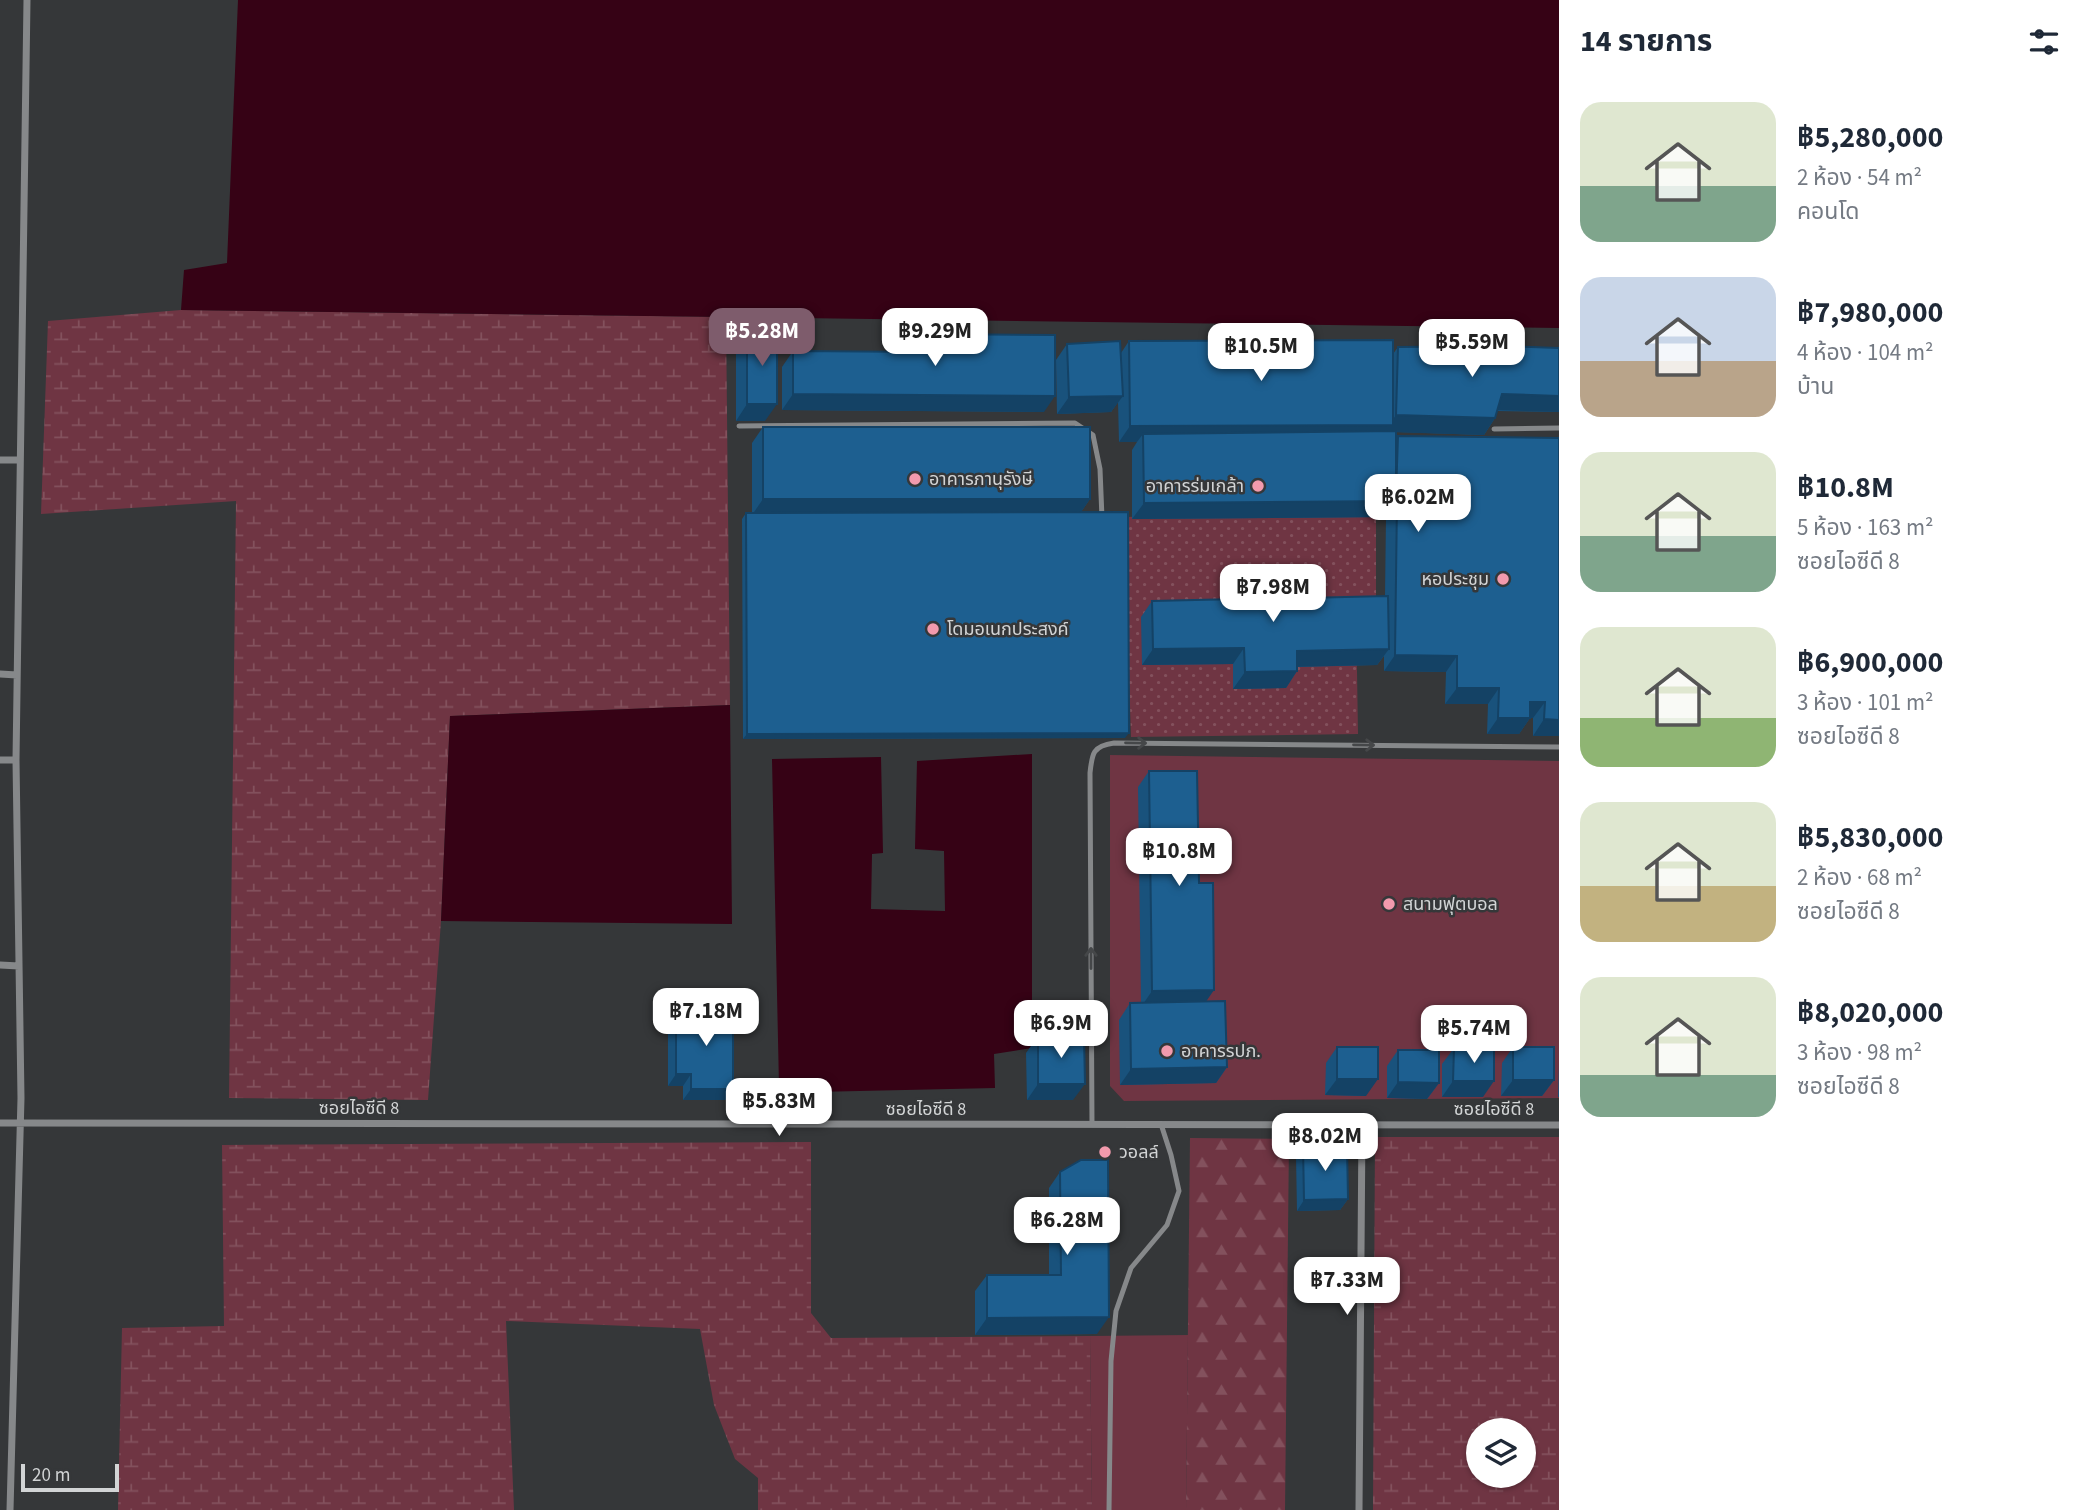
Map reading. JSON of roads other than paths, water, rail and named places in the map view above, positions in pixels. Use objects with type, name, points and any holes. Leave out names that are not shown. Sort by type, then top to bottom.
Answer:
[{"type":"street","points":[[10,1510],[20,1124],[16,760],[27,0]]},
{"type":"street","points":[[0,460],[20,460]]},
{"type":"street","points":[[0,674],[17,675]]},
{"type":"street","points":[[0,760],[16,760]]},
{"type":"street","points":[[0,965],[19,966]]},
{"type":"street","name":"ซอยไอซีดี 8","points":[[0,1124],[1559,1125]]},
{"type":"street","points":[[1359,1510],[1362,1125]]},
{"type":"lane","points":[[738,426],[1075,423],[1093,435],[1100,469],[1102,518]]},
{"type":"lane","points":[[1494,429],[1559,428]]},
{"type":"lane","points":[[1092,1124],[1090,773],[1095,751],[1101,742],[1559,747]]},
{"type":"lane","points":[[1109,1510],[1111,1361],[1116,1311],[1131,1268],[1167,1225],[1179,1191],[1161,1124]]},
{"type":"place","name":"อาคารภานุรังษี","points":[[915,479]]},
{"type":"place","name":"อาคารร่มเกล้า","points":[[1258,486]]},
{"type":"place","name":"หอประชุม","points":[[1503,579]]},
{"type":"place","name":"โดมอเนกประสงค์","points":[[933,629]]},
{"type":"place","name":"สนามฟุตบอล","points":[[1389,904]]},
{"type":"place","name":"อาคารรปภ.","points":[[1167,1051]]},
{"type":"place","name":"วอลล์","points":[[1105,1152]]}]
